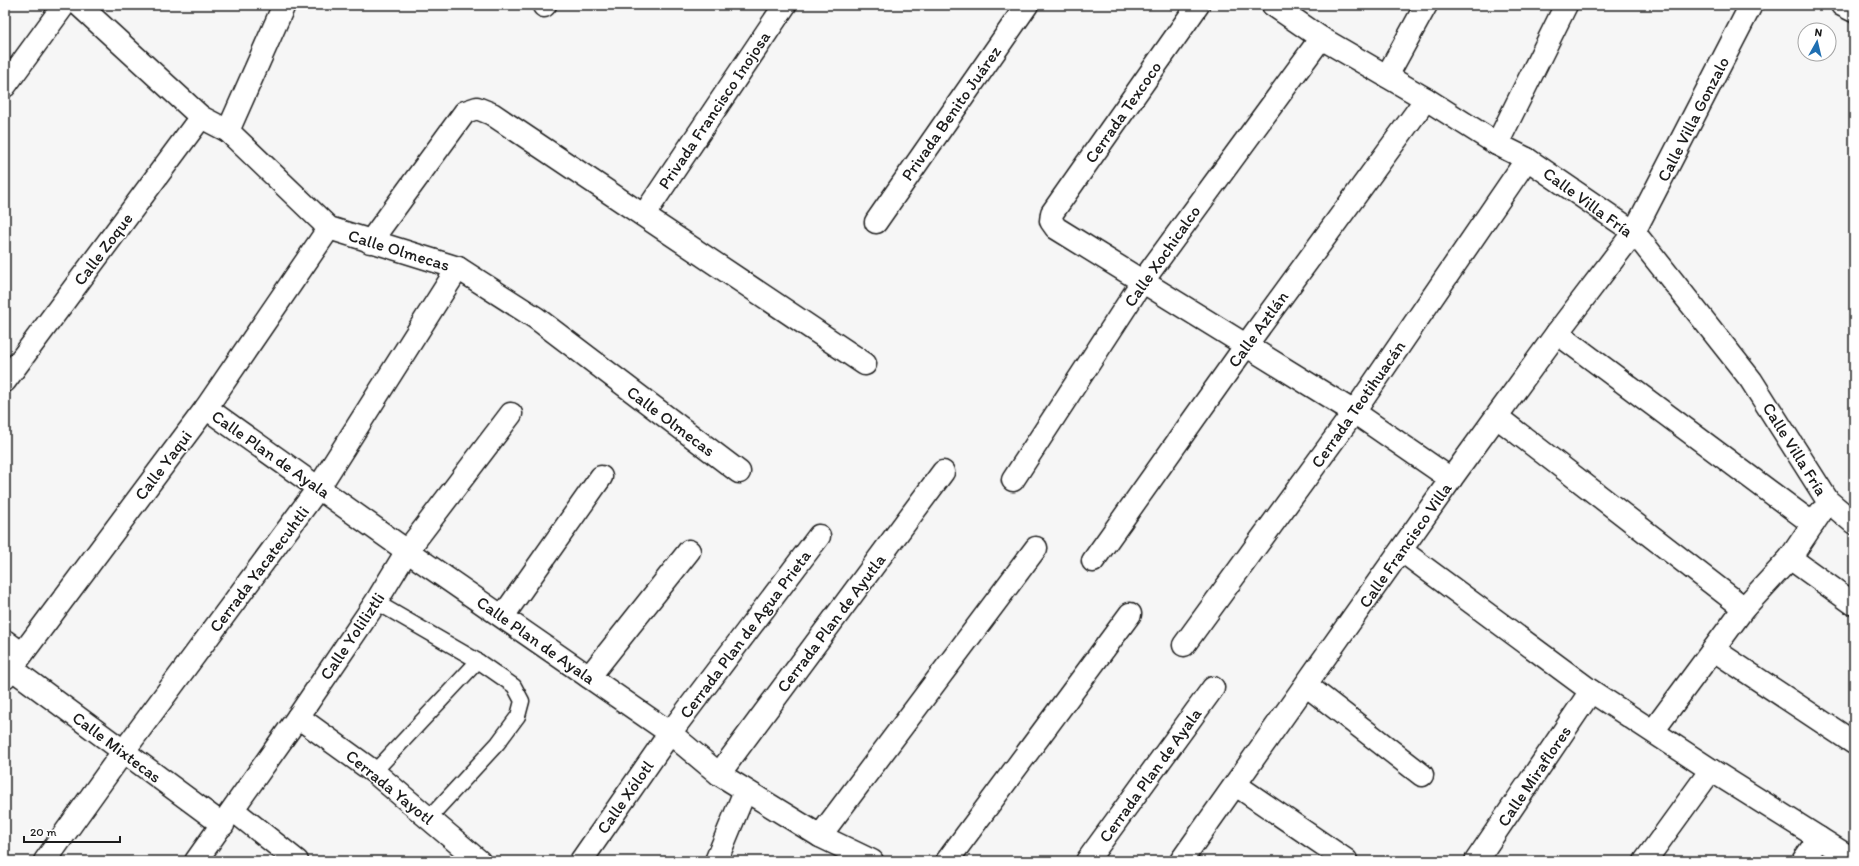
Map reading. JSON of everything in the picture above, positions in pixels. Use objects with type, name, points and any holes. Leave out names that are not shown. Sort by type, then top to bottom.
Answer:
[{"type":"street","points":[[5,86],[64,5]]},
{"type":"street","name":"Calle Olmecas","points":[[79,5],[201,117],[228,131],[329,228],[370,242],[458,268],[536,318],[739,472]]},
{"type":"street","points":[[228,131],[284,5]]},
{"type":"street","name":"Privada Francisco Inojosa","points":[[644,215],[785,5]]},
{"type":"street","name":"Privada Benito Juárez","points":[[876,222],[1027,5]]},
{"type":"street","name":"Cerrada Texcoco","points":[[1142,282],[1056,228],[1051,220],[1052,213],[1198,5]]},
{"type":"street","points":[[1387,76],[1426,5]]},
{"type":"street","points":[[1497,144],[1566,5]]},
{"type":"street","name":"Calle Villa Gonzalo","points":[[1634,232],[1751,5]]},
{"type":"street","points":[[1842,5],[1854,10]]},
{"type":"street","name":"Calle Villa Fría","points":[[1282,7],[1321,38],[1426,99],[1497,144],[1527,159],[1634,232],[1751,380],[1828,501],[1854,523]]},
{"type":"street","name":"Calle Xochicalco","points":[[1013,480],[1142,282],[1321,38]]},
{"type":"street","name":"Calle Aztlán","points":[[1093,561],[1247,344],[1426,99]]},
{"type":"street","points":[[370,242],[465,112],[477,108],[492,114],[865,364]]},
{"type":"street","name":"Calle Zoque","points":[[5,381],[201,117]]},
{"type":"street","name":"Cerrada Teotihuacán","points":[[1184,645],[1354,412],[1527,159]]},
{"type":"street","name":"Calle Yaqui","points":[[11,660],[206,408],[329,228]]},
{"type":"street","name":"Calle Francisco Villa","points":[[1181,861],[1451,479],[1557,333],[1634,232]]},
{"type":"street","name":"Cerrada Yacatecuhtli","points":[[45,861],[123,752],[319,488],[458,268]]},
{"type":"street","points":[[1142,282],[1247,344],[1354,412],[1451,479]]},
{"type":"street","points":[[1557,333],[1813,524]]},
{"type":"street","name":"Calle Plan de Ayala","points":[[206,408],[407,551],[670,733],[719,774],[745,792],[820,836],[872,861]]},
{"type":"street","name":"Calle Yoliliztli","points":[[196,861],[228,818],[298,717],[376,602],[407,551],[511,414]]},
{"type":"street","points":[[1497,417],[1744,608]]},
{"type":"street","name":"Cerrada Plan de Ayutla","points":[[719,774],[943,472]]},
{"type":"street","points":[[503,616],[601,477]]},
{"type":"street","points":[[1653,731],[1744,608],[1790,558],[1828,501]]},
{"type":"street","name":"Cerrada Plan de Agua Prieta","points":[[670,733],[819,536]]},
{"type":"street","points":[[820,836],[1036,548]]},
{"type":"street","points":[[1402,550],[1591,691],[1710,770],[1854,860]]},
{"type":"street","points":[[589,677],[688,551]]},
{"type":"street","points":[[1790,558],[1854,604]]},
{"type":"street","points":[[947,861],[1130,614]]},
{"type":"street","points":[[1714,650],[1854,743]]},
{"type":"street","name":"Calle Mixtecas","points":[[11,660],[123,752],[297,861]]},
{"type":"street","points":[[1306,685],[1422,775]]},
{"type":"street","name":"Cerrada Plan de Ayala","points":[[1087,861],[1213,688]]},
{"type":"street","name":"Calle Miraflores","points":[[1476,861],[1591,691]]},
{"type":"street","name":"Cerrada Yayotl","points":[[298,717],[374,772],[480,861]]},
{"type":"street","name":"Calle Xólotl","points":[[580,861],[670,733]]},
{"type":"street","points":[[1645,861],[1710,770]]},
{"type":"street","points":[[1236,785],[1346,860]]},
{"type":"street","points":[[716,861],[745,792]]},
{"type":"street","points":[[1803,861],[1819,838]]},
{"type":"lane","points":[[376,602],[478,661],[514,686],[522,701],[518,716],[498,743],[429,818]]},
{"type":"lane","points":[[374,772],[478,661]]}]
